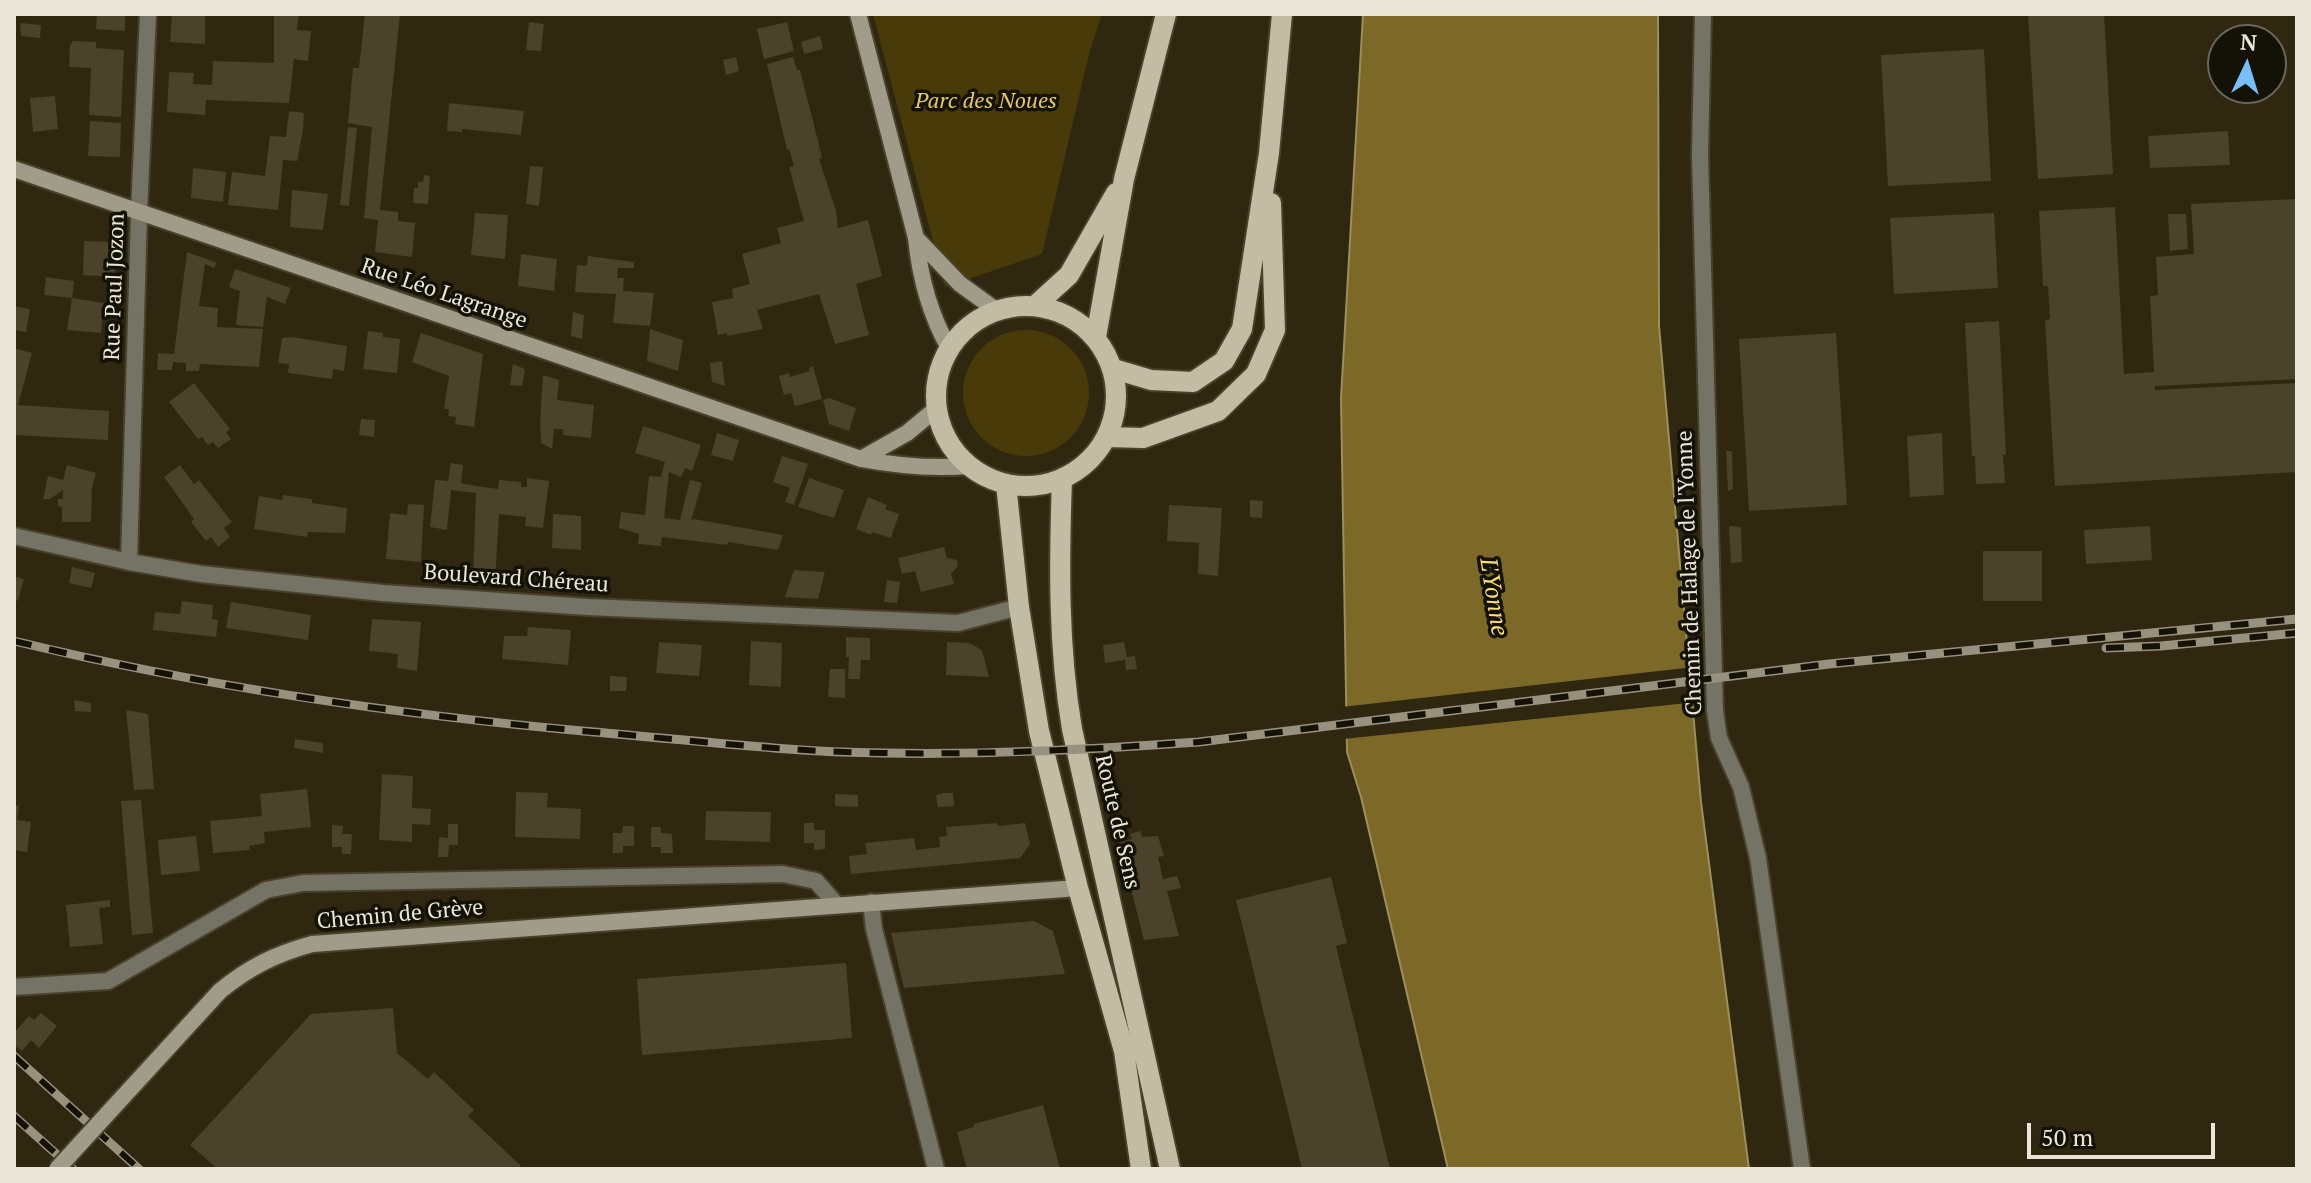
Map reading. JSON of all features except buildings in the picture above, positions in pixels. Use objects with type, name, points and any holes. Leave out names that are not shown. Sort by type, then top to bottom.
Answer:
[{"type":"main road","points":[[858,14],[916,238],[919,271],[929,308],[949,348]]},
{"type":"main road","points":[[1096,337],[1124,179],[1166,14]]},
{"type":"main road","points":[[1114,369],[1151,380],[1193,382],[1224,361],[1242,329],[1269,153],[1282,14]]},
{"type":"main road","points":[[1107,437],[1143,438],[1218,411],[1256,374],[1275,330],[1269,153]]},
{"type":"main road","name":"Rue Léo Lagrange","points":[[14,169],[861,459],[923,468],[969,466]]},
{"type":"main road","points":[[1036,305],[1069,275],[1124,179]]},
{"type":"main road","points":[[916,238],[960,284],[996,310]]},
{"type":"main road","points":[[1036,305],[1069,316],[1096,337],[1114,369],[1117,392],[1115,415],[1107,437],[1088,462],[1062,479],[1034,486],[1006,484],[986,477],[953,450],[942,430],[936,409],[940,367],[961,332],[977,319],[996,310],[1036,305]]},
{"type":"main road","points":[[861,459],[907,433],[936,409]]},
{"type":"main road","name":"Route de Sens","points":[[1062,479],[1060,612],[1064,682],[1170,1169]]},
{"type":"main road","points":[[1006,484],[1019,607],[1039,731],[1078,888],[1124,1051],[1141,1169]]},
{"type":"main road","name":"Chemin de Grève","points":[[57,1169],[220,991],[248,969],[283,952],[312,944],[1078,888]]},
{"type":"street","name":"Rue Paul Jozon","points":[[129,562],[148,14]]},
{"type":"street","name":"Chemin de Halage de l'Yonne","points":[[1703,14],[1700,185],[1715,711],[1719,738],[1741,787],[1758,858],[1802,1169]]},
{"type":"street","name":"Boulevard Chéreau","points":[[14,536],[129,562],[201,574],[383,593],[588,607],[958,623],[1019,607]]},
{"type":"street","name":"Chemin de Grève","points":[[14,987],[108,981],[266,890],[303,883],[783,874],[816,881],[836,904]]},
{"type":"street","points":[[871,902],[874,929],[936,1169]]},
{"type":"green space","name":"Parc des Noues","points":[[873,14],[1102,14],[1089,54],[1042,254],[945,287]]},
{"type":"green space","points":[[1026,330],[1050,335],[1071,348],[1084,369],[1089,393],[1084,417],[1071,438],[1050,451],[1026,456],[1002,451],[981,438],[968,417],[963,393],[968,369],[981,348],[1002,335]]},
{"type":"water","name":"L'Yonne","points":[[1363,14],[1658,14],[1659,326],[1701,802],[1749,1169],[1448,1169],[1361,797],[1347,752],[1341,398]]},
{"type":"pier","points":[[1694,667],[1697,702],[1343,739],[1342,707]]},
{"type":"railway","points":[[14,641],[230,686],[448,717],[775,748],[963,753],[1199,742],[1829,664],[2297,619]]},
{"type":"railway","points":[[2106,648],[2297,633]]},
{"type":"railway","points":[[14,1056],[139,1169]]},
{"type":"railway","points":[[14,1116],[73,1169]]}]
